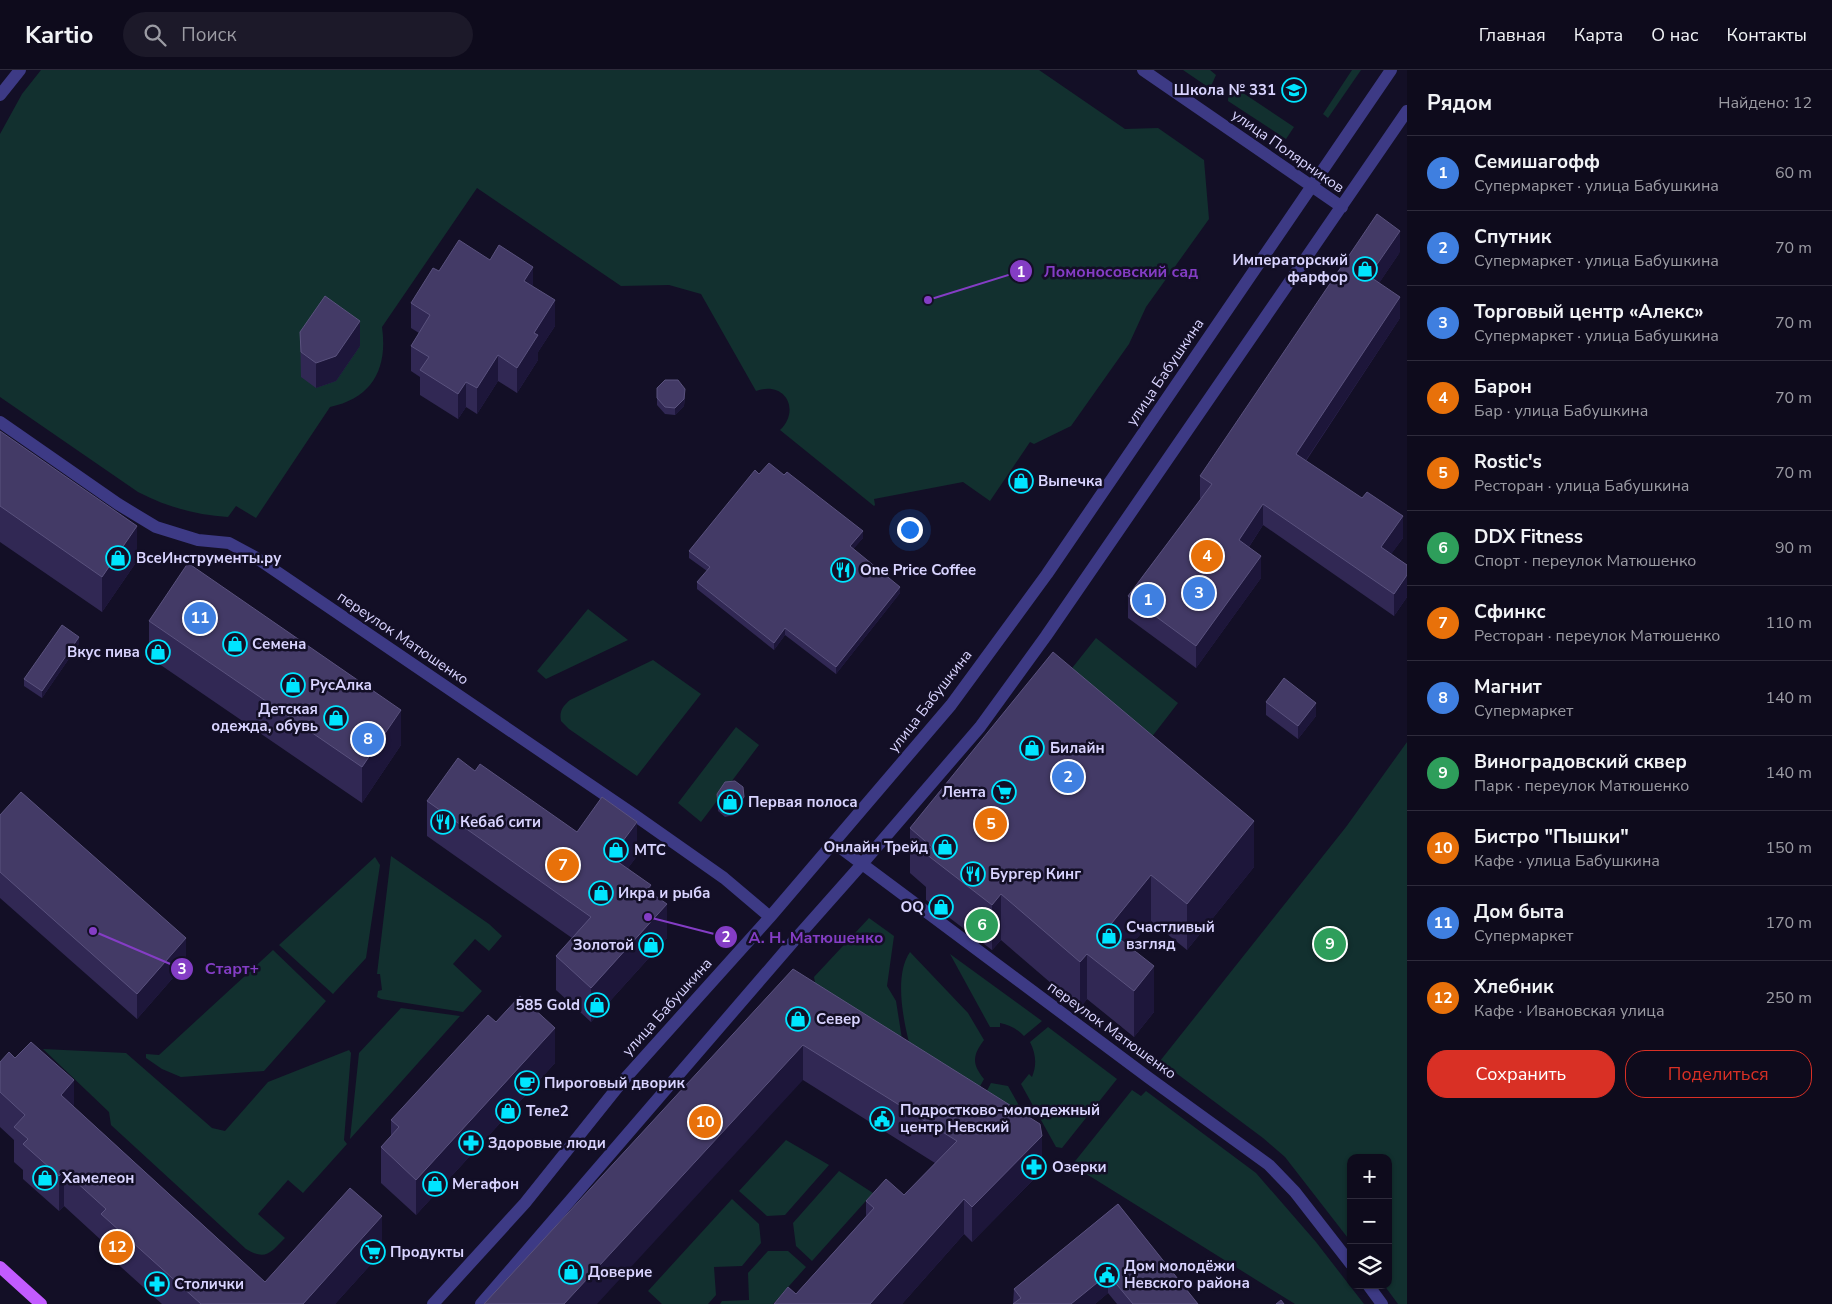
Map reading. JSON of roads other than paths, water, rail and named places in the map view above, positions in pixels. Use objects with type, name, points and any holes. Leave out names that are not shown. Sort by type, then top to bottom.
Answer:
[{"type":"main road","points":[[0,1267],[41,1304]]},
{"type":"street","points":[[0,95],[20,70]]},
{"type":"street","name":"улица Полярников","points":[[1142,70],[1342,207]]},
{"type":"street","name":"улица Бабушкина","points":[[433,1304],[525,1203],[621,1083],[770,917],[950,705],[1047,574],[1391,70]]},
{"type":"street","points":[[481,1304],[980,727],[1029,659],[1407,111]]},
{"type":"street","name":"переулок Матюшенко","points":[[0,422],[118,504],[156,527],[198,540],[229,543],[255,558],[648,824],[724,878],[770,917]]},
{"type":"street","name":"переулок Матюшенко","points":[[834,843],[1269,1165],[1295,1192],[1347,1259]]},
{"type":"street","points":[[1371,1289],[1382,1304]]},
{"type":"place","name":"Школа № 331","points":[[1294,90]]},
{"type":"place","name":"Императорский фарфор","points":[[1365,269]]},
{"type":"place","name":"Ломоносовский сад","points":[[928,300]]},
{"type":"place","name":"Выпечка","points":[[1021,481]]},
{"type":"place","name":"Барон","points":[[1207,556]]},
{"type":"place","name":"ВсеИнструменты.ру","points":[[118,558]]},
{"type":"place","name":"One Price Coffee","points":[[843,570]]},
{"type":"place","name":"Торговый центр «Алекс»","points":[[1199,593]]},
{"type":"place","name":"Семишагофф","points":[[1148,600]]},
{"type":"place","name":"Дом быта","points":[[200,618]]},
{"type":"place","name":"Семена","points":[[235,644]]},
{"type":"place","name":"Вкус пива","points":[[158,652]]},
{"type":"place","name":"РусАлка","points":[[293,685]]},
{"type":"place","name":"Детская одежда, обувь","points":[[336,718]]},
{"type":"place","name":"Магнит","points":[[368,739]]},
{"type":"place","name":"Билайн","points":[[1032,748]]},
{"type":"place","name":"Спутник","points":[[1068,777]]},
{"type":"place","name":"Лента","points":[[1004,792]]},
{"type":"place","name":"Первая полоса","points":[[730,802]]},
{"type":"place","name":"Кебаб сити","points":[[443,822]]},
{"type":"place","name":"Rostic's","points":[[991,824]]},
{"type":"place","name":"Онлайн Трейд","points":[[945,847]]},
{"type":"place","name":"МТС","points":[[616,850]]},
{"type":"place","name":"Сфинкс","points":[[563,865]]},
{"type":"place","name":"Бургер Кинг","points":[[973,874]]},
{"type":"place","name":"Икра и рыба","points":[[601,893]]},
{"type":"place","name":"OQ","points":[[941,907]]},
{"type":"place","name":"А. Н. Матюшенко","points":[[648,917]]},
{"type":"place","name":"DDX Fitness","points":[[982,925]]},
{"type":"place","name":"Старт+","points":[[93,931]]},
{"type":"place","name":"Счастливый взгляд","points":[[1109,936]]},
{"type":"place","name":"Виноградовский сквер","points":[[1330,944]]},
{"type":"place","name":"Золотой","points":[[651,945]]},
{"type":"place","name":"585 Gold","points":[[597,1005]]},
{"type":"place","name":"Север","points":[[798,1019]]},
{"type":"place","name":"Пироговый дворик","points":[[527,1083]]},
{"type":"place","name":"Теле2","points":[[508,1111]]},
{"type":"place","name":"Подростково-молодежный центр Невский","points":[[882,1119]]},
{"type":"place","name":"Бистро \"Пышки\"","points":[[705,1122]]},
{"type":"place","name":"Здоровые люди","points":[[471,1143]]},
{"type":"place","name":"Озерки","points":[[1034,1167]]},
{"type":"place","name":"Хамелеон","points":[[45,1178]]},
{"type":"place","name":"Мегафон","points":[[435,1184]]},
{"type":"place","name":"Хлебник","points":[[117,1247]]},
{"type":"place","name":"Продукты","points":[[373,1252]]},
{"type":"place","name":"Доверие","points":[[571,1272]]},
{"type":"place","name":"Дом молодёжи Невского района","points":[[1107,1275]]},
{"type":"place","name":"Столички","points":[[157,1284]]}]
